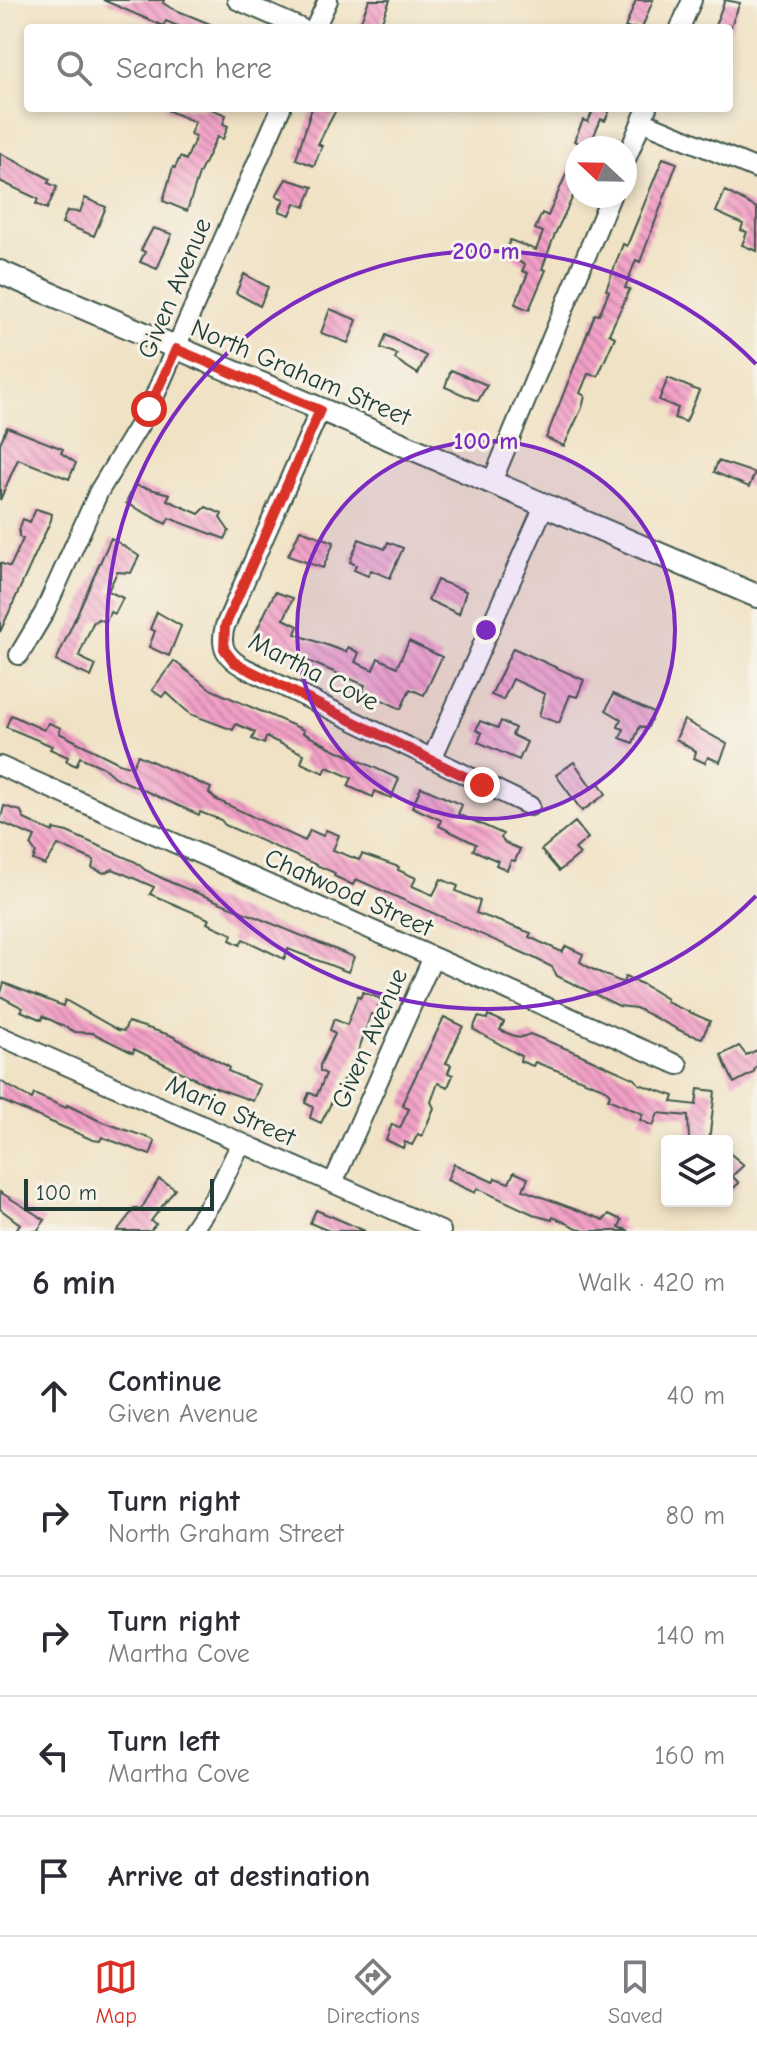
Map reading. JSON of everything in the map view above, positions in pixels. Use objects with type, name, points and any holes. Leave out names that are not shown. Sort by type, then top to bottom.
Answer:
[{"type":"main road","name":"North Graham Street","points":[[0,272],[757,596]]},
{"type":"street","points":[[237,0],[292,24]]},
{"type":"street","points":[[317,24],[328,0]]},
{"type":"street","points":[[682,24],[692,0]]},
{"type":"street","name":"Given Avenue","points":[[19,655],[44,613],[99,491],[142,422],[279,112]]},
{"type":"street","points":[[636,136],[645,114],[757,169]]},
{"type":"street","points":[[491,484],[606,208]]},
{"type":"street","name":"Martha Cove","points":[[320,410],[225,626],[224,649],[234,662],[245,668],[530,806]]},
{"type":"street","points":[[432,759],[544,506]]},
{"type":"street","name":"Chatwood Street","points":[[0,766],[678,1065]]},
{"type":"street","name":"Given Avenue","points":[[333,1183],[433,957]]},
{"type":"street","name":"Maria Street","points":[[0,1036],[441,1231]]},
{"type":"street","points":[[192,1231],[216,1195],[241,1143]]},
{"type":"building","points":[[103,0],[164,0],[163,3],[171,8],[210,24],[173,24],[166,21],[158,24]]},
{"type":"building","points":[[369,0],[390,0],[381,24],[360,24]]},
{"type":"building","points":[[636,0],[653,0],[644,24],[627,24]]},
{"type":"building","points":[[725,0],[740,3],[732,24],[716,24]]},
{"type":"building","points":[[171,112],[219,112],[226,115],[223,124],[228,126],[223,139],[217,137],[199,174],[187,211],[163,201],[173,167],[180,157],[186,160],[196,137],[190,134],[195,122]]},
{"type":"building","points":[[311,112],[335,112],[318,144],[322,146],[314,166],[296,159]]},
{"type":"building","points":[[592,112],[609,112],[605,121],[601,119],[594,136],[576,136],[583,120],[588,122]]},
{"type":"building","points":[[0,153],[50,179],[48,183],[57,187],[47,209],[36,204],[38,199],[0,181]]},
{"type":"building","points":[[663,158],[677,163],[640,262],[636,260],[625,288],[630,289],[609,334],[615,337],[598,376],[588,374],[580,393],[585,396],[582,408],[564,446],[546,438],[595,314],[599,315],[609,291],[606,290],[623,244],[627,246]]},
{"type":"building","points":[[565,177],[565,208],[567,208],[555,234],[542,269],[546,270],[529,310],[515,304],[528,273],[522,271],[525,265],[505,253],[510,240],[536,250],[543,232],[535,229],[542,213],[548,216]]},
{"type":"building","points":[[286,179],[313,187],[305,207],[295,203],[290,215],[279,211],[284,199],[276,196]]},
{"type":"building","points":[[725,191],[757,208],[757,251],[742,245],[747,232],[741,230],[743,224],[716,212]]},
{"type":"building","points":[[85,198],[106,207],[94,236],[62,223],[67,211],[80,212]]},
{"type":"building","points":[[153,228],[172,234],[157,269],[140,262],[145,252],[141,250]]},
{"type":"building","points":[[244,274],[268,287],[260,306],[236,293]]},
{"type":"building","points":[[330,309],[357,320],[348,343],[321,333]]},
{"type":"building","points":[[386,335],[426,356],[418,374],[395,359],[397,354],[381,348]]},
{"type":"building","points":[[451,370],[487,385],[478,401],[445,387]]},
{"type":"building","points":[[668,378],[699,391],[686,422],[674,418],[678,408],[659,400]]},
{"type":"building","points":[[7,427],[63,449],[61,453],[76,463],[69,479],[18,459],[0,500],[0,443]]},
{"type":"building","points":[[718,461],[755,473],[749,487],[714,472]]},
{"type":"building","points":[[134,485],[170,494],[167,500],[199,514],[206,507],[222,514],[220,518],[229,531],[225,539],[169,518],[166,524],[126,503]]},
{"type":"building","points":[[36,509],[52,514],[51,520],[0,632],[0,563],[10,567],[23,539],[19,537],[19,530],[23,519],[30,522]]},
{"type":"building","points":[[300,530],[334,542],[323,568],[288,556]]},
{"type":"building","points":[[111,538],[139,556],[131,573],[117,572],[108,591],[123,598],[115,614],[110,612],[106,622],[98,619],[93,623],[80,653],[79,657],[96,665],[91,677],[56,661]]},
{"type":"building","points":[[359,539],[385,549],[388,542],[403,548],[390,578],[371,570],[368,576],[354,570],[356,565],[350,562]]},
{"type":"building","points":[[437,580],[466,591],[459,614],[428,600]]},
{"type":"building","points":[[275,592],[293,598],[284,619],[298,626],[295,634],[346,652],[348,647],[359,653],[355,662],[373,670],[378,658],[397,667],[409,641],[442,657],[424,695],[410,689],[401,709],[363,691],[365,685],[253,638]]},
{"type":"building","points":[[157,612],[181,626],[169,656],[149,647],[155,631],[150,629]]},
{"type":"building","points":[[513,648],[584,680],[577,697],[570,695],[559,723],[539,716],[545,694],[513,679],[503,700],[491,695]]},
{"type":"building","points":[[174,661],[212,690],[304,730],[303,733],[332,748],[399,779],[391,798],[375,791],[373,797],[359,791],[348,786],[352,778],[327,767],[324,773],[301,763],[304,754],[266,737],[264,744],[252,739],[255,732],[236,724],[233,730],[190,714],[166,692],[162,697],[152,690]]},
{"type":"building","points":[[613,694],[654,713],[647,729],[640,726],[633,743],[620,738],[624,729],[618,727],[621,719],[606,710]]},
{"type":"building","points":[[11,715],[44,730],[49,723],[61,728],[59,733],[119,763],[132,767],[138,755],[211,788],[209,793],[215,799],[305,841],[310,830],[323,836],[326,830],[339,835],[333,850],[359,860],[362,854],[399,867],[398,870],[416,878],[412,886],[433,895],[441,879],[458,886],[456,891],[480,901],[476,913],[531,933],[529,937],[562,952],[566,946],[583,954],[580,962],[592,969],[623,983],[625,977],[642,984],[667,999],[666,1002],[710,1021],[702,1038],[685,1033],[636,1008],[619,1006],[557,976],[552,967],[528,955],[356,879],[353,885],[334,876],[335,873],[225,825],[221,820],[200,812],[199,815],[114,777],[103,767],[80,757],[76,766],[66,761],[68,757],[50,749],[52,746],[6,727]]},
{"type":"building","points":[[684,720],[727,744],[720,762],[708,757],[705,763],[694,758],[696,752],[676,739]]},
{"type":"building","points":[[480,721],[498,728],[501,721],[515,728],[512,735],[527,742],[519,760],[478,742],[482,733],[476,730]]},
{"type":"building","points":[[574,762],[592,788],[599,783],[606,794],[582,811],[556,775]]},
{"type":"building","points":[[421,787],[462,805],[458,814],[503,834],[501,838],[505,843],[520,849],[515,861],[511,860],[507,870],[496,865],[498,861],[473,850],[476,844],[439,826],[441,820],[412,807]]},
{"type":"building","points":[[4,806],[21,811],[24,819],[53,832],[54,829],[67,832],[136,862],[170,882],[354,957],[348,972],[288,949],[284,959],[243,939],[240,945],[230,940],[232,934],[207,923],[209,919],[150,894],[154,887],[113,869],[104,873],[92,868],[94,860],[58,845],[45,865],[33,860],[36,853],[31,846],[35,837],[0,822]]},
{"type":"building","points":[[575,822],[588,838],[575,849],[580,854],[559,871],[541,850]]},
{"type":"building","points":[[4,983],[63,1006],[65,1000],[118,1030],[124,1031],[128,1022],[170,1035],[229,1067],[228,1071],[260,1085],[253,1101],[208,1085],[93,1033],[75,1032],[43,1016],[42,1020],[21,1011],[23,1008],[0,996]]},
{"type":"building","points":[[363,992],[381,999],[378,1006],[385,1009],[382,1017],[371,1014],[359,1049],[321,1123],[310,1118],[313,1107],[305,1103],[309,1093],[317,1095],[326,1074],[320,1071],[320,1065],[335,1034],[330,1030],[334,1019],[347,1025],[358,996],[360,998]]},
{"type":"building","points":[[488,1015],[504,1022],[500,1030],[519,1038],[530,1034],[635,1079],[639,1084],[674,1096],[672,1102],[696,1105],[698,1089],[715,1091],[710,1135],[689,1135],[688,1116],[658,1113],[653,1126],[640,1120],[643,1114],[608,1099],[610,1095],[606,1089],[535,1062],[533,1066],[520,1061],[521,1056],[473,1029],[478,1017],[487,1019]]},
{"type":"building","points":[[444,1017],[463,1026],[446,1063],[451,1065],[448,1073],[453,1075],[448,1087],[438,1083],[431,1102],[434,1108],[422,1136],[418,1134],[412,1145],[405,1142],[403,1148],[386,1140],[392,1124],[400,1128],[409,1109],[403,1106],[403,1102]]},
{"type":"building","points":[[739,1046],[746,1055],[757,1050],[757,1065],[753,1073],[734,1083],[721,1055]]},
{"type":"building","points":[[0,1081],[32,1099],[34,1094],[66,1108],[67,1105],[100,1121],[152,1139],[155,1142],[150,1155],[102,1137],[100,1141],[93,1140],[0,1100]]},
{"type":"building","points":[[733,1156],[744,1165],[733,1175]]},
{"type":"building","points":[[454,1164],[493,1182],[495,1178],[509,1183],[514,1172],[528,1178],[523,1190],[604,1220],[609,1214],[622,1220],[619,1227],[629,1231],[584,1231],[553,1217],[552,1220],[537,1216],[477,1188],[475,1193],[447,1180]]},
{"type":"building","points":[[159,1179],[175,1189],[151,1221],[156,1224],[150,1231],[117,1231],[135,1208],[140,1211]]},
{"type":"building","points":[[0,1192],[45,1220],[37,1231],[15,1231],[20,1224],[0,1209]]},
{"type":"building","points":[[316,1210],[365,1231],[329,1231],[310,1223]]},
{"type":"route","points":[[149,409],[176,349],[320,410],[225,626],[222,642],[226,654],[245,668],[482,785]]}]
